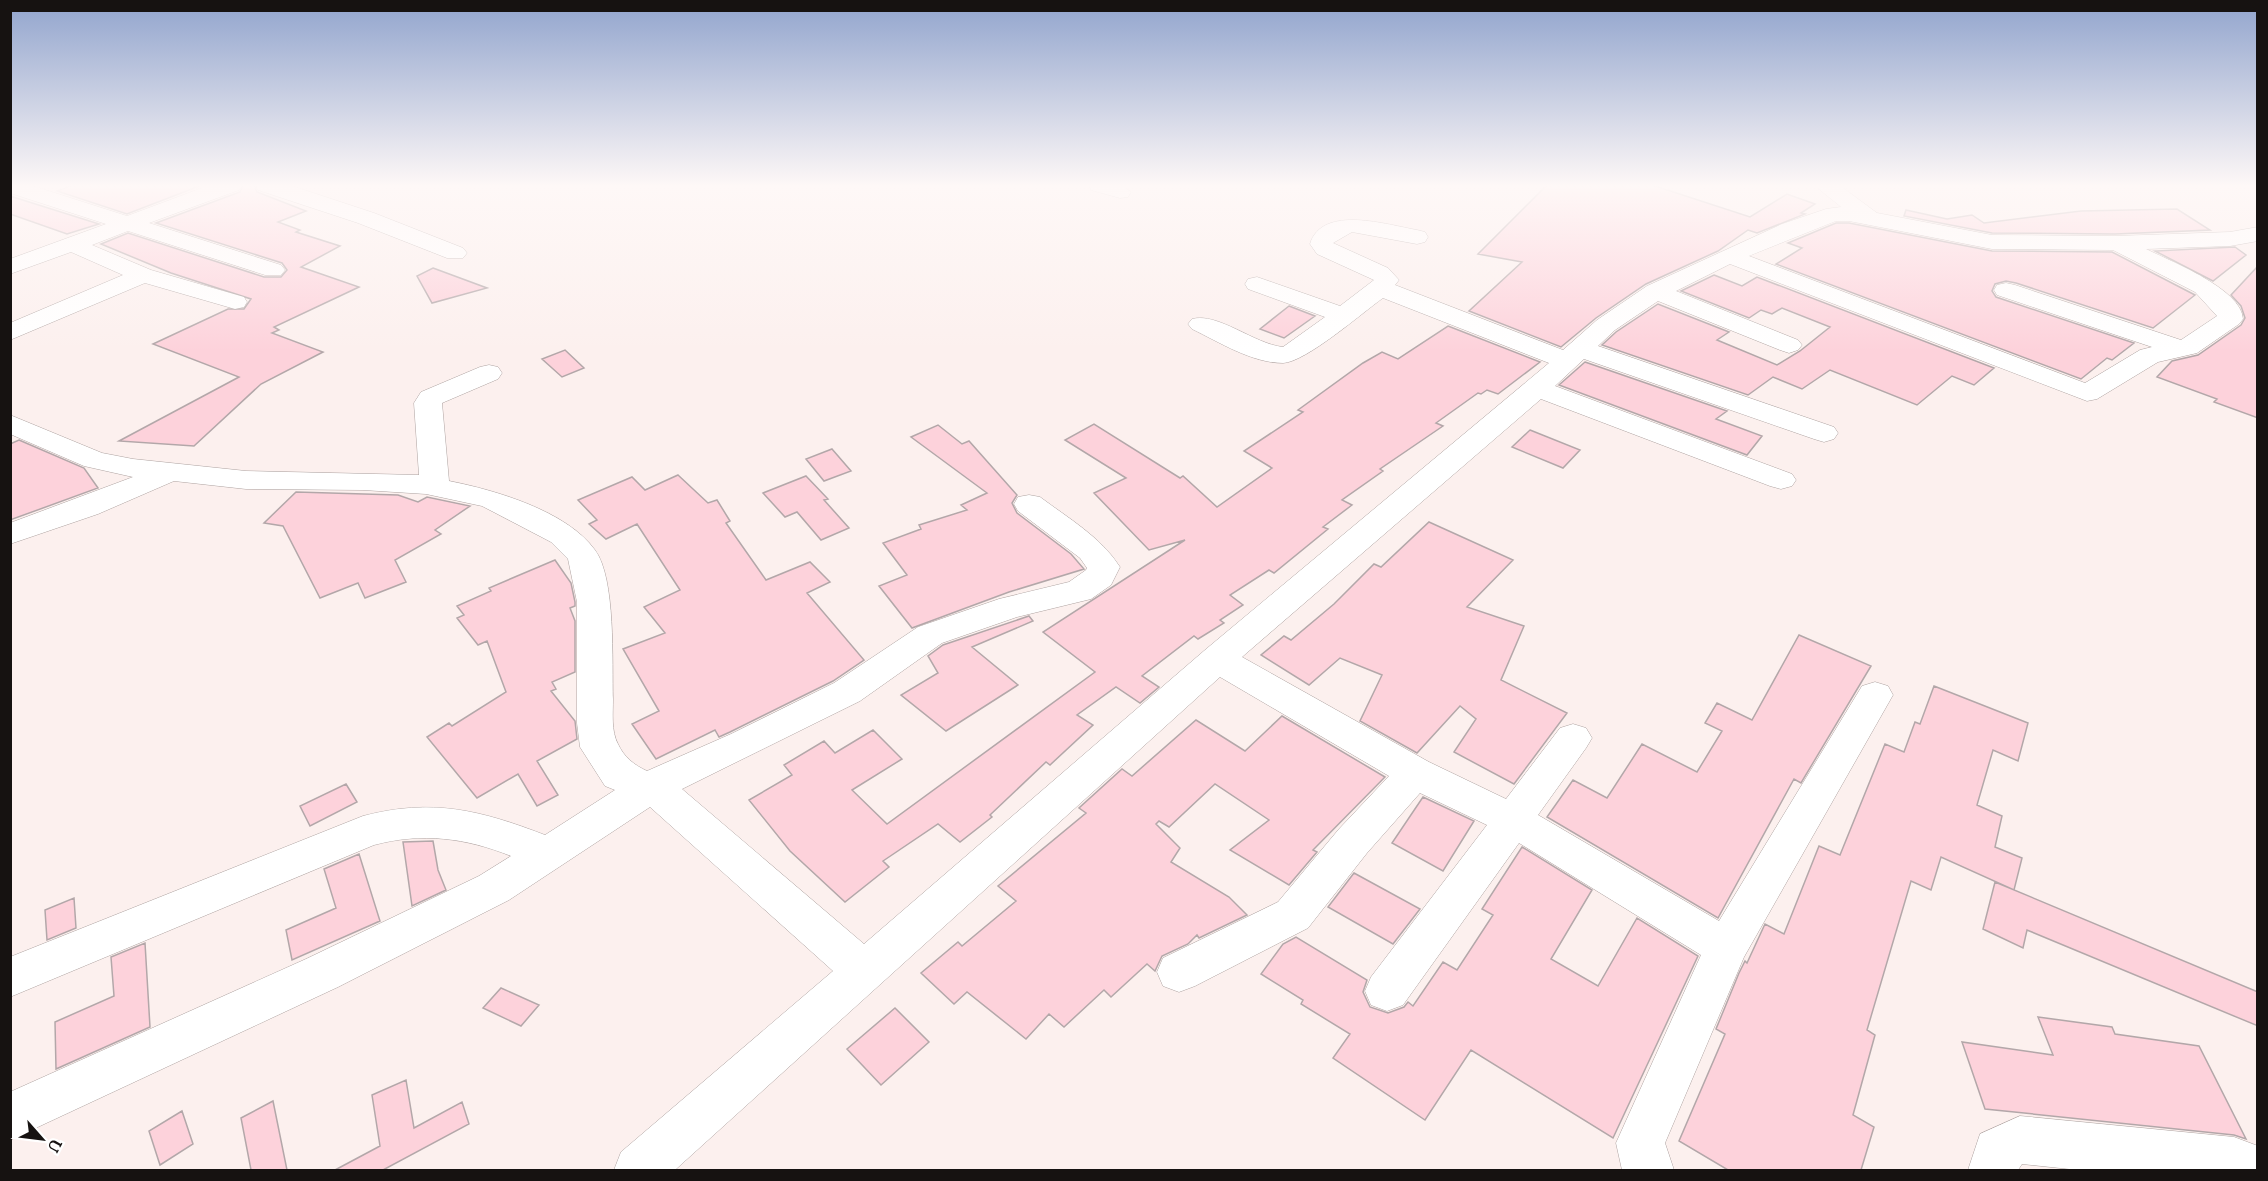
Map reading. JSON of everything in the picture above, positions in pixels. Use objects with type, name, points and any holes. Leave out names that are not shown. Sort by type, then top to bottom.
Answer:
[{"type":"street","points":[[10,267],[81,240]]},
{"type":"street","points":[[177,240],[273,270]]},
{"type":"street","points":[[422,240],[455,253]]},
{"type":"street","points":[[1201,324],[1261,350],[1285,356],[1380,288],[1387,280],[1385,275],[1324,249],[1321,244],[1322,240]]},
{"type":"street","points":[[639,1170],[1217,659],[1537,388],[1606,326],[1656,291],[1765,240]]},
{"type":"street","points":[[1982,240],[2115,243],[2198,240]]},
{"type":"street","points":[[1729,256],[2087,393],[2149,356],[2180,348],[2220,327],[2230,319],[2230,312],[2204,287],[2115,243]]},
{"type":"street","points":[[71,244],[143,275],[235,302]]},
{"type":"street","points":[[10,332],[143,275]]},
{"type":"street","points":[[1257,284],[1343,315]]},
{"type":"street","points":[[1380,288],[1573,354],[1824,433]]},
{"type":"street","points":[[2006,290],[2180,348]]},
{"type":"street","points":[[1656,291],[1789,345]]},
{"type":"street","points":[[435,487],[428,403],[431,398],[489,373]]},
{"type":"street","points":[[1537,388],[1781,480]]},
{"type":"street","points":[[10,423],[94,460],[169,472],[246,480],[363,481],[435,487],[491,499],[562,535],[583,556],[594,602],[595,723],[599,747],[619,775],[664,796],[864,971]]},
{"type":"street","points":[[10,534],[87,507],[169,472]]},
{"type":"street","points":[[10,1117],[322,973],[494,888],[647,788],[744,744],[847,692],[930,636],[1000,610],[1079,591],[1099,577],[1104,567],[1091,551],[1029,504]]},
{"type":"street","points":[[1217,659],[1415,773],[1514,820],[1726,948]]},
{"type":"street","points":[[1649,1170],[1642,1161],[1640,1143],[1726,948],[1875,695]]},
{"type":"street","points":[[1387,991],[1573,738]]},
{"type":"street","points":[[1179,972],[1235,947],[1293,915],[1353,841],[1415,773]]},
{"type":"street","points":[[10,977],[363,832],[407,822],[431,821],[509,837],[548,854]]},
{"type":"street","points":[[1993,1170],[1997,1151],[2020,1140],[2242,1168]]},
{"type":"building","points":[[111,240],[150,240],[264,277],[281,277],[287,270],[282,263],[210,240],[321,240],[340,246],[301,267],[359,287],[274,327],[279,330],[272,333],[323,352],[261,384],[194,446],[119,441],[239,377],[153,344],[228,309],[244,309],[251,299],[171,273],[101,244]]},
{"type":"building","points":[[1492,240],[1734,240],[1718,251],[1646,284],[1596,318],[1561,347],[1469,311],[1522,262],[1478,254]]},
{"type":"building","points":[[1795,240],[1936,240],[1992,251],[2112,252],[2195,295],[2153,328],[2016,283],[2006,281],[1995,284],[1992,291],[1996,297],[2134,343],[2112,360],[2107,358],[2081,379],[1776,264],[1802,248],[1788,243]]},
{"type":"building","points":[[2235,247],[2246,255],[2213,281],[2155,251]]},
{"type":"building","points":[[2258,266],[2258,418],[2214,402],[2217,399],[2157,377],[2172,361],[2198,355],[2241,325],[2245,318],[2241,306],[2231,295]]},
{"type":"building","points":[[433,268],[487,288],[432,303],[417,276]]},
{"type":"building","points":[[1714,275],[1742,286],[1757,277],[1994,368],[1974,385],[1952,376],[1917,405],[1830,370],[1802,389],[1773,377],[1748,395],[1602,345],[1616,332],[1658,304],[1729,332],[1717,340],[1777,365],[1800,351],[1830,327],[1782,308],[1772,314],[1761,310],[1749,318],[1681,291]]},
{"type":"building","points":[[1289,306],[1315,316],[1284,338],[1260,329]]},
{"type":"building","points":[[1448,326],[1540,362],[1498,394],[1487,390],[1481,394],[1478,393],[1436,423],[1443,426],[1380,469],[1383,471],[1342,500],[1352,505],[1323,527],[1328,529],[1274,573],[1269,570],[1230,595],[1243,605],[1220,620],[1224,623],[1198,639],[1194,636],[1142,676],[1159,687],[1140,703],[1116,687],[1077,715],[1093,725],[1050,765],[1046,762],[990,815],[992,817],[960,842],[938,824],[883,861],[889,867],[845,902],[790,851],[749,800],[792,775],[784,765],[824,741],[835,753],[873,730],[902,759],[852,790],[887,824],[1095,672],[1043,632],[1185,540],[1149,550],[1094,493],[1126,478],[1065,440],[1094,424],[1180,478],[1183,476],[1217,507],[1272,468],[1244,451],[1303,412],[1298,410],[1363,363],[1382,352],[1398,359]]},
{"type":"building","points":[[565,350],[584,368],[562,377],[542,359]]},
{"type":"building","points":[[1585,362],[1727,411],[1716,419],[1762,436],[1747,455],[1559,385]]},
{"type":"building","points":[[938,425],[962,444],[969,441],[1017,495],[1012,503],[1017,513],[1071,554],[1084,569],[1009,592],[912,628],[879,586],[907,575],[883,543],[921,529],[919,525],[967,510],[961,505],[987,493],[911,437]]},
{"type":"building","points":[[1530,430],[1580,450],[1563,468],[1512,447]]},
{"type":"building","points":[[19,440],[84,468],[98,488],[10,520],[10,444]]},
{"type":"building","points":[[832,449],[851,471],[824,481],[806,459]]},
{"type":"building","points":[[678,475],[708,503],[717,500],[730,521],[726,523],[766,580],[810,562],[830,582],[807,593],[864,660],[833,681],[730,732],[719,737],[715,730],[656,759],[632,724],[659,711],[623,649],[665,633],[644,607],[680,590],[637,524],[606,539],[589,524],[597,520],[578,500],[632,477],[645,490]]},
{"type":"building","points":[[806,476],[828,499],[824,500],[849,528],[821,540],[797,512],[785,517],[763,493]]},
{"type":"building","points":[[296,492],[398,495],[418,502],[427,497],[470,506],[435,530],[441,534],[395,560],[406,582],[365,598],[358,583],[320,598],[283,526],[264,523]]},
{"type":"building","points":[[1429,522],[1513,560],[1467,607],[1524,626],[1501,680],[1567,713],[1514,784],[1454,752],[1476,719],[1460,706],[1417,753],[1360,721],[1382,675],[1340,658],[1309,685],[1261,655],[1284,636],[1291,640],[1334,604],[1374,564],[1381,567]]},
{"type":"building","points":[[555,560],[571,583],[575,602],[575,606],[570,608],[575,621],[575,672],[552,682],[556,689],[551,691],[575,721],[577,739],[537,761],[558,795],[537,806],[518,774],[477,798],[427,737],[449,723],[452,726],[506,692],[487,641],[478,645],[457,618],[464,615],[457,606],[491,591],[489,588]]},
{"type":"building","points":[[1029,616],[1033,621],[972,647],[1018,685],[946,731],[901,695],[938,673],[928,656],[943,645]]},
{"type":"building","points":[[1799,635],[1871,666],[1801,783],[1794,779],[1718,918],[1547,817],[1573,780],[1607,798],[1642,744],[1697,772],[1722,731],[1705,723],[1717,703],[1752,720]]},
{"type":"building","points":[[1934,686],[2028,723],[2018,761],[1993,750],[1977,805],[2002,816],[1995,847],[2022,858],[2014,890],[1941,857],[1931,890],[1911,881],[1867,1030],[1875,1035],[1853,1115],[1874,1127],[1861,1170],[1728,1170],[1679,1141],[1725,1034],[1716,1029],[1739,973],[1745,961],[1747,963],[1765,924],[1784,934],[1819,846],[1840,855],[1885,744],[1904,752],[1915,722],[1920,724]]},
{"type":"building","points":[[1282,716],[1385,777],[1313,850],[1317,852],[1289,885],[1230,850],[1269,820],[1215,784],[1169,827],[1159,821],[1156,824],[1180,848],[1171,862],[1229,897],[1247,915],[1199,938],[1197,935],[1188,944],[1162,956],[1155,971],[1147,964],[1111,997],[1104,990],[1064,1027],[1049,1014],[1026,1039],[967,992],[954,1004],[921,973],[958,942],[962,946],[1016,901],[998,886],[1086,813],[1079,808],[1122,769],[1132,776],[1196,720],[1245,751]]},
{"type":"building","points":[[346,784],[357,802],[310,826],[300,806]]},
{"type":"building","points":[[1423,797],[1474,821],[1443,871],[1392,843]]},
{"type":"building","points":[[433,841],[438,870],[446,890],[412,906],[403,842]]},
{"type":"building","points":[[1522,847],[1592,890],[1551,959],[1598,986],[1637,918],[1698,956],[1613,1138],[1471,1050],[1425,1120],[1333,1058],[1350,1034],[1301,1004],[1303,1000],[1261,974],[1283,944],[1296,937],[1367,980],[1363,992],[1370,1007],[1388,1013],[1404,1007],[1408,1002],[1413,1006],[1443,962],[1457,970],[1493,915],[1482,909]]},
{"type":"building","points":[[359,854],[380,921],[292,960],[286,930],[336,908],[324,869]]},
{"type":"building","points":[[1354,873],[1420,909],[1393,944],[1328,907]]},
{"type":"building","points":[[1995,882],[2258,992],[2258,1026],[2027,930],[2023,948],[1983,929]]},
{"type":"building","points":[[74,898],[76,928],[47,940],[45,910]]},
{"type":"building","points":[[145,943],[150,1027],[56,1069],[55,1022],[114,996],[111,957]]},
{"type":"building","points":[[501,988],[539,1005],[521,1026],[483,1008]]},
{"type":"building","points":[[895,1008],[929,1042],[881,1085],[847,1049]]},
{"type":"building","points":[[2038,1017],[2112,1027],[2115,1034],[2199,1046],[2246,1139],[2234,1135],[1985,1109],[1962,1042],[2053,1055]]},
{"type":"building","points":[[406,1080],[414,1128],[462,1102],[469,1124],[383,1170],[335,1170],[380,1146],[372,1095]]},
{"type":"building","points":[[273,1101],[287,1170],[251,1170],[241,1118]]},
{"type":"building","points":[[182,1111],[193,1144],[160,1165],[149,1131]]}]
